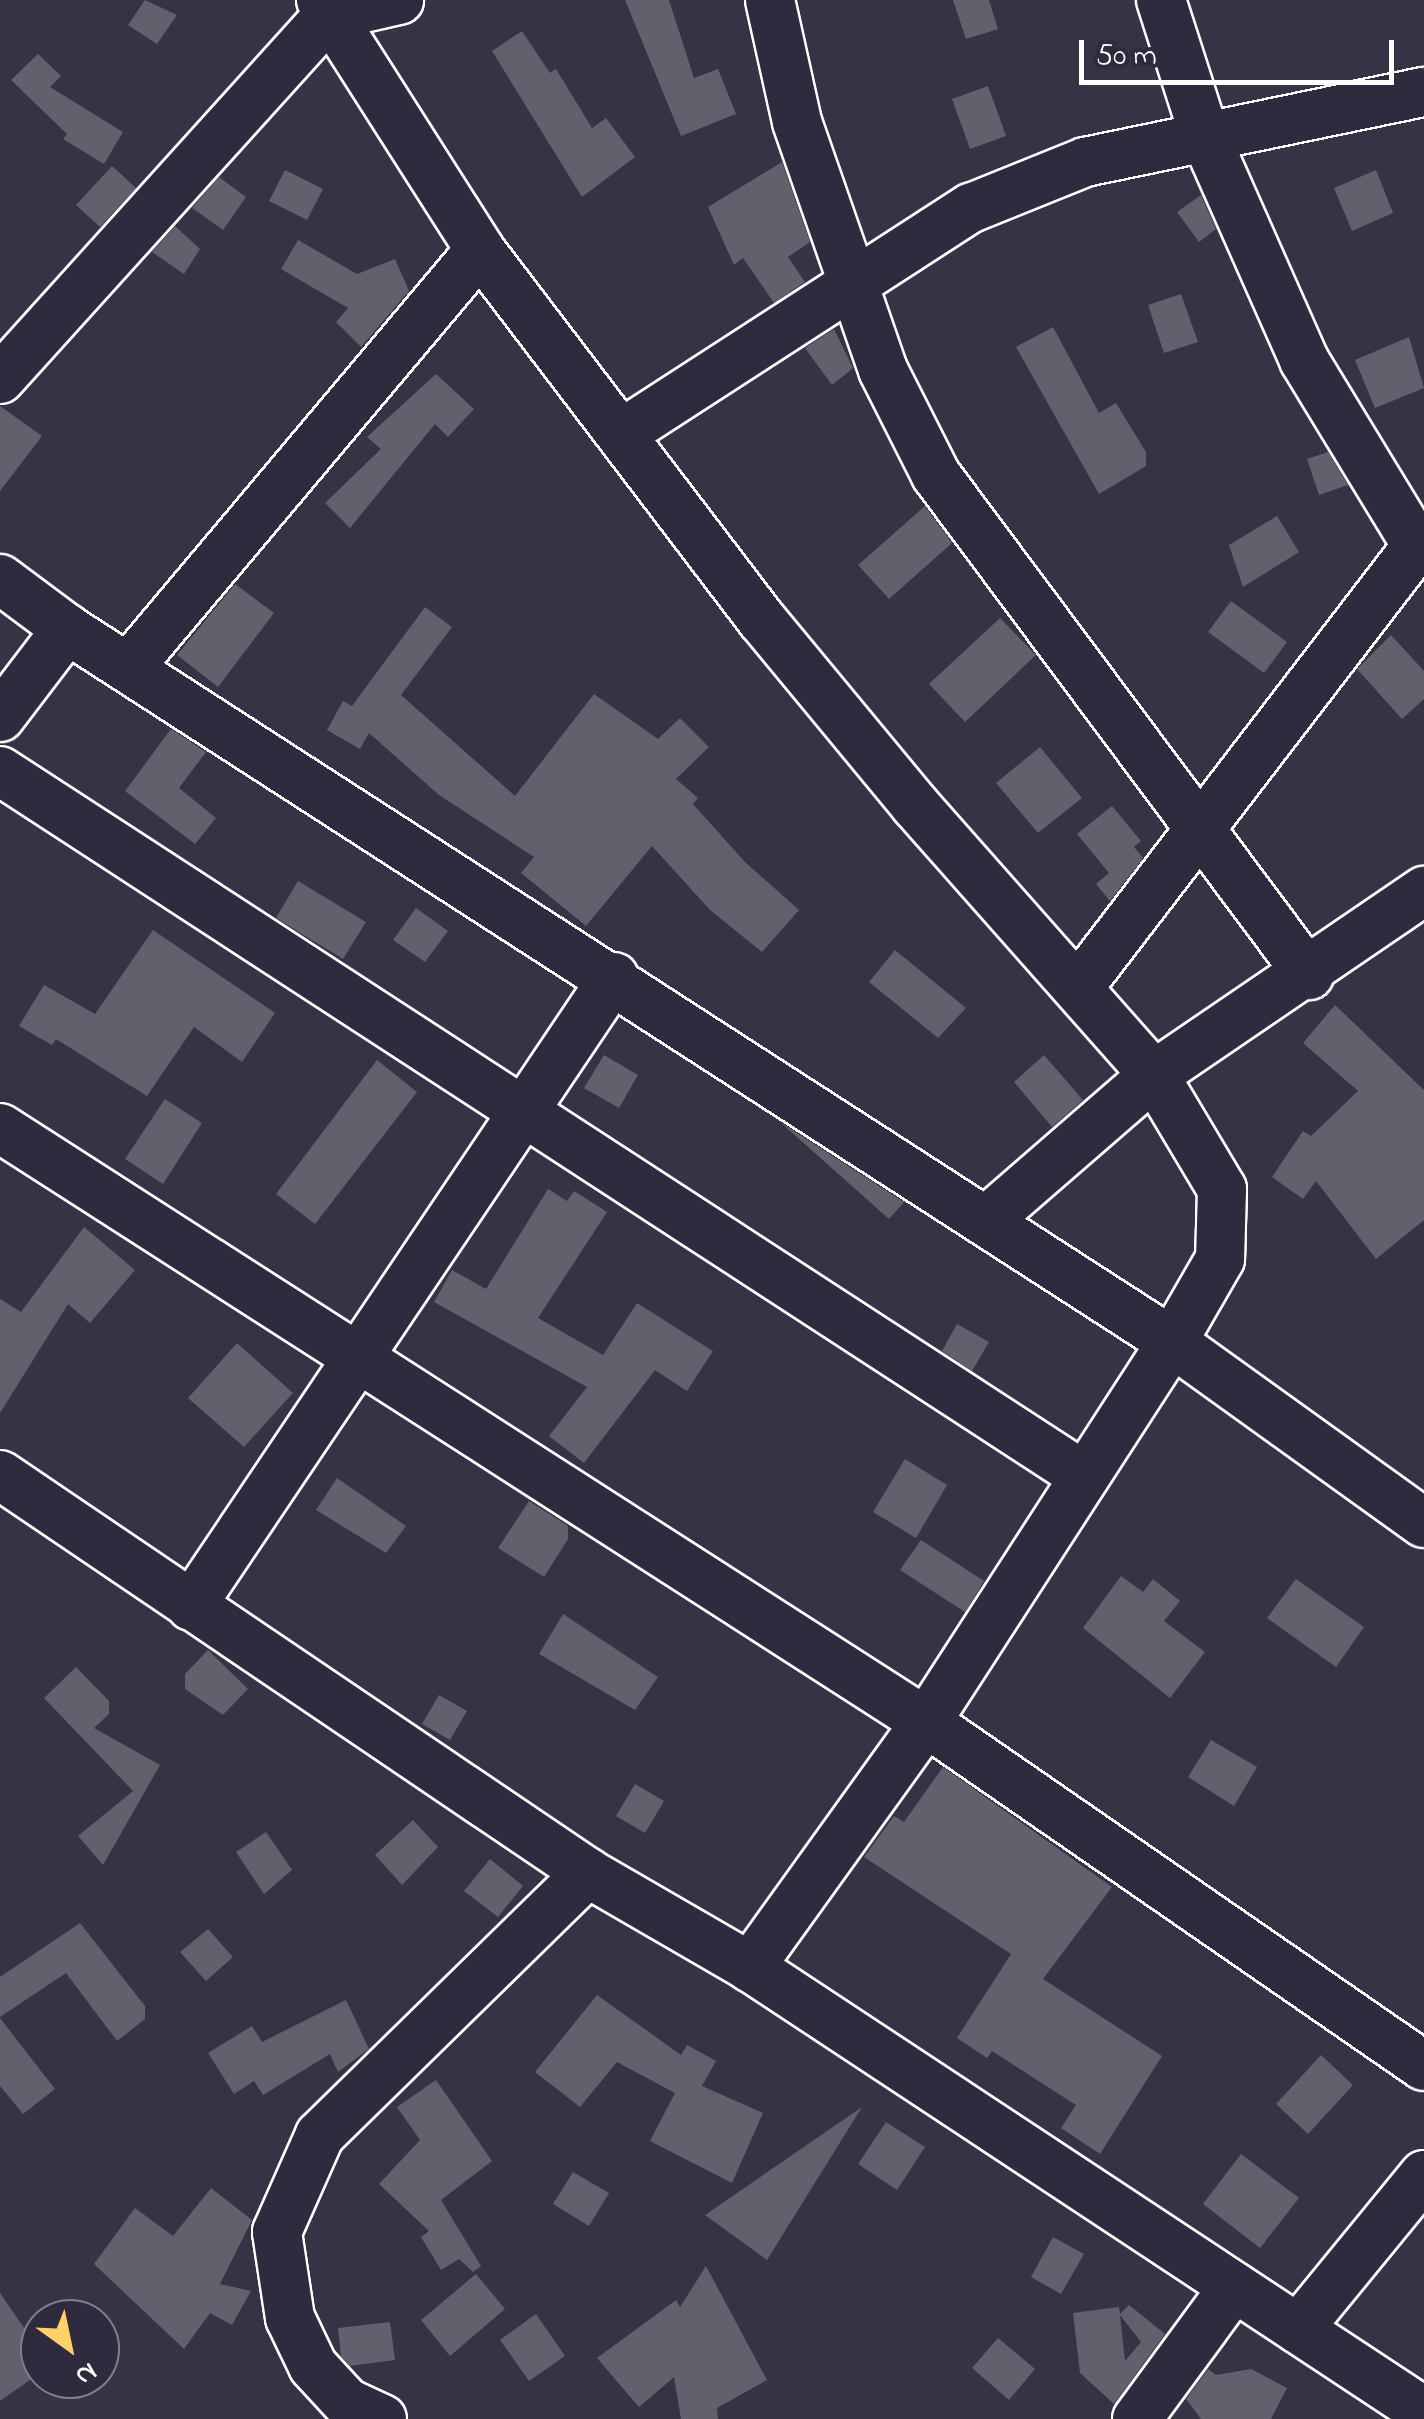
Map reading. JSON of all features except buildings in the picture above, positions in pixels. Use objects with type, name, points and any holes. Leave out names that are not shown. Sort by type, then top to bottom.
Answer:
[{"type":"street","points":[[0,379],[324,8],[399,0]]},
{"type":"street","points":[[770,0],[797,122],[883,370],[936,475],[1199,835],[1308,975]]},
{"type":"street","points":[[1078,988],[1421,541],[1304,360],[1204,134],[1161,0]]},
{"type":"street","points":[[324,8],[480,250],[914,805],[1154,1075],[1222,1190],[1220,1260],[1172,1342],[926,1722],[750,1968]]},
{"type":"street","points":[[621,434],[855,288],[971,208],[1086,162],[1204,134],[1424,92]]},
{"type":"street","points":[[128,668],[480,250]]},
{"type":"street","points":[[0,579],[67,629],[614,977],[1172,1342],[1424,1523]]},
{"type":"street","points":[[0,717],[67,629]]},
{"type":"street","points":[[0,771],[1085,1477]]},
{"type":"street","points":[[987,1220],[1154,1075],[1308,975],[1424,891]]},
{"type":"street","points":[[190,1606],[356,1354],[614,977]]},
{"type":"street","points":[[0,1128],[926,1722],[1424,2066]]},
{"type":"street","points":[[0,1475],[588,1873],[750,1968],[1424,2412]]},
{"type":"street","points":[[382,2419],[348,2403],[313,2366],[290,2318],[277,2232],[320,2135],[588,1873]]},
{"type":"street","points":[[1298,2329],[1424,2175]]},
{"type":"street","points":[[1137,2419],[1234,2287]]}]
